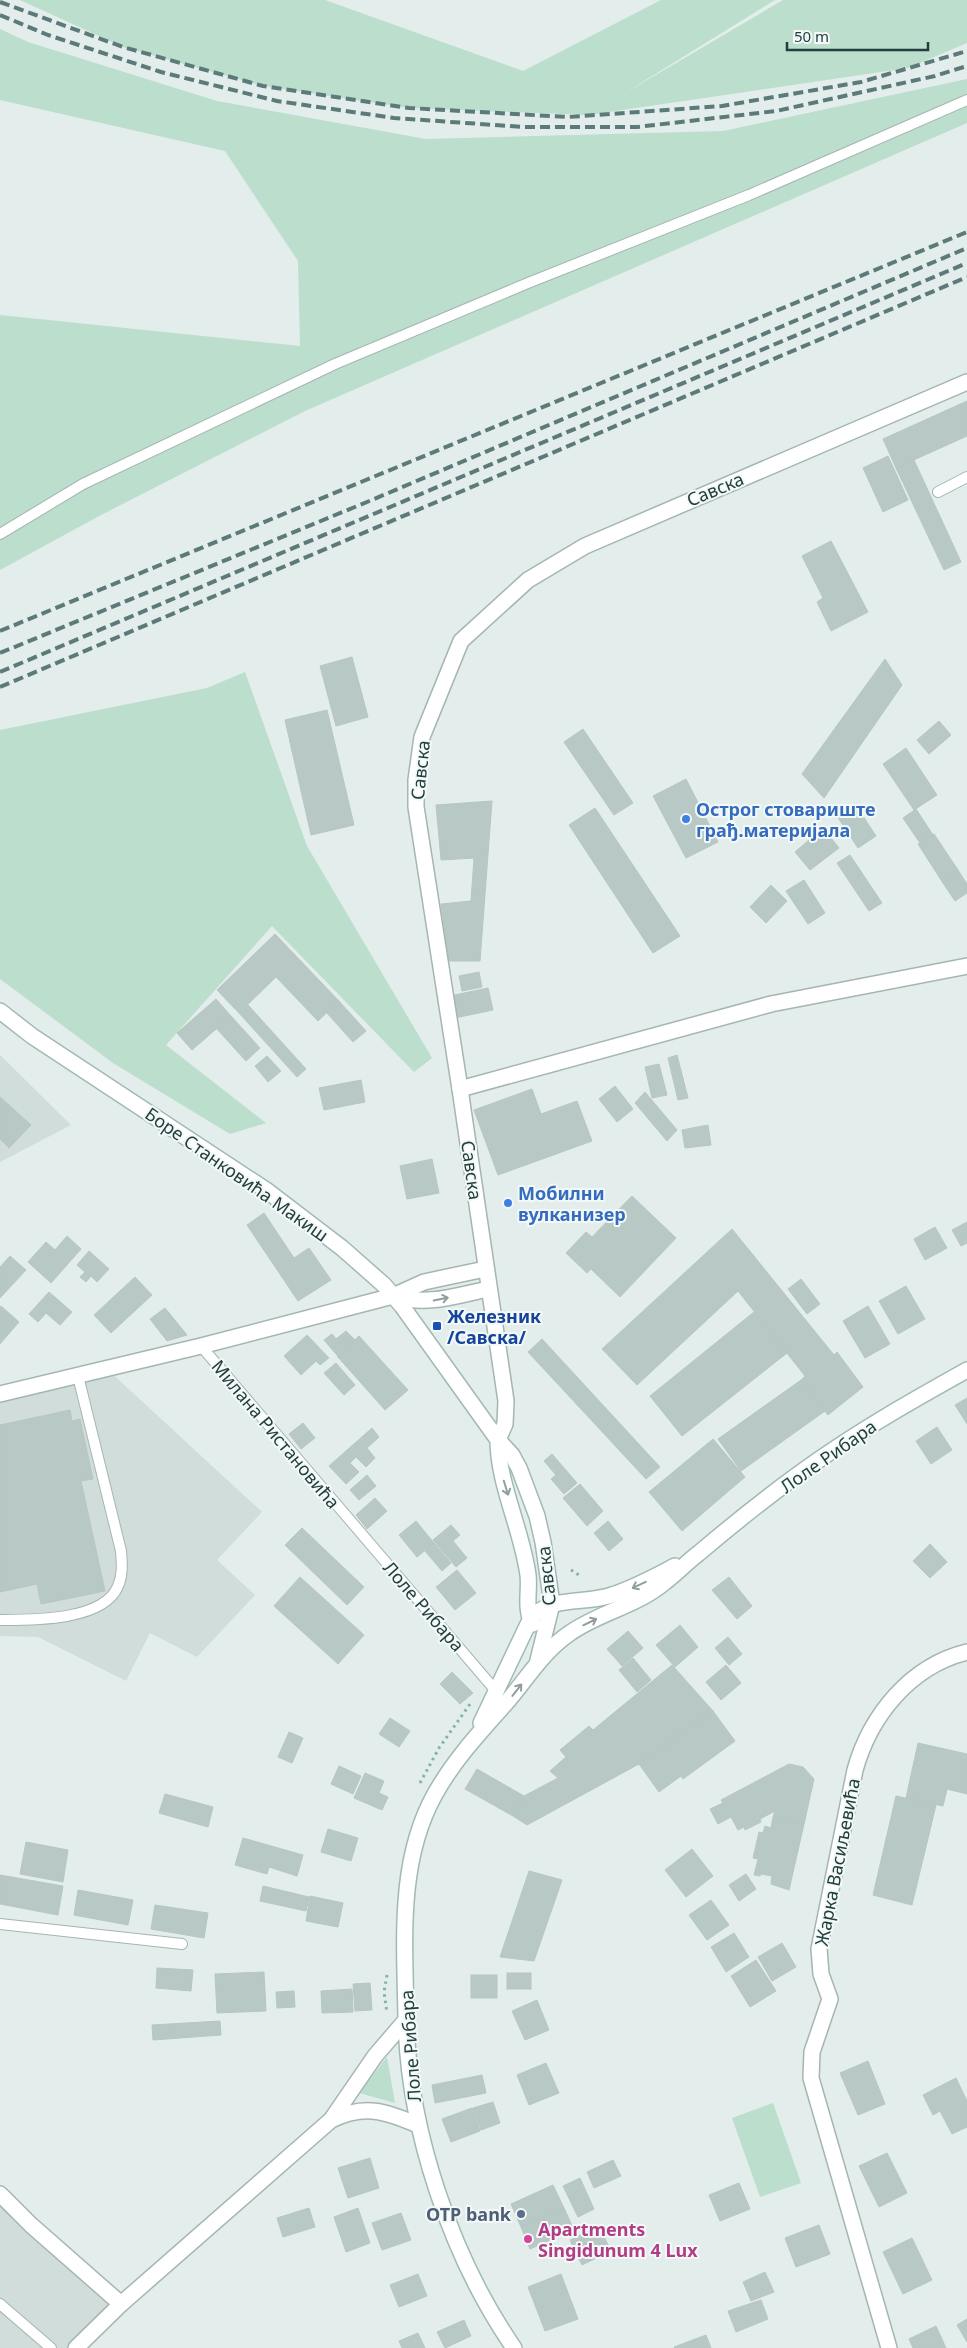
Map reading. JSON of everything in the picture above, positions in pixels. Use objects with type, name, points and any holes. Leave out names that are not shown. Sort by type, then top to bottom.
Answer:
[{"type":"street","name":"Савска","points":[[546,1633],[538,1630],[530,1620],[528,1576],[514,1514],[498,1460],[498,1440],[505,1424],[506,1401],[485,1269],[460,1089],[420,838],[416,780],[422,736],[461,641],[528,580],[585,546],[967,382]]},
{"type":"street","points":[[460,1089],[771,1004],[967,966]]},
{"type":"street","name":"Боре Станковића Макиш","points":[[0,1012],[32,1036],[266,1190],[342,1248],[393,1296],[428,1340],[498,1440]]},
{"type":"street","name":"Милана Ристановића","points":[[0,1394],[201,1346],[393,1296],[424,1282],[485,1269]]},
{"type":"street","name":"Милана Ристановића","points":[[393,1296],[412,1301],[427,1302],[488,1289]]},
{"type":"street","name":"Лоле Рибара","points":[[514,2348],[486,2305],[440,2196],[418,2125],[408,2066],[405,1913],[415,1844],[433,1798],[453,1765],[516,1692],[537,1662],[569,1633],[642,1598],[664,1584],[697,1554],[820,1459],[869,1426],[967,1370]]},
{"type":"street","name":"Савска","points":[[498,1440],[512,1455],[519,1468],[537,1516],[548,1573],[552,1604],[537,1662]]},
{"type":"street","name":"Лоле Рибара","points":[[473,1740],[530,1620],[536,1612],[552,1604],[610,1596],[638,1585],[697,1554]]},
{"type":"street","points":[[546,1633],[569,1633]]},
{"type":"street","name":"Жарка Васиљевића","points":[[889,2348],[811,2078],[812,2052],[830,1999],[821,1974],[818,1948],[855,1770],[864,1744],[889,1703],[911,1680],[936,1664],[967,1652]]},
{"type":"street","points":[[76,2348],[121,2304],[332,2120],[391,2035],[406,2020]]},
{"type":"street","points":[[332,2120],[352,2112],[370,2110],[389,2114],[418,2125]]},
{"type":"street","points":[[0,2194],[31,2225],[121,2304]]},
{"type":"lane","points":[[0,534],[83,484],[336,364],[528,283],[749,195],[967,100]]},
{"type":"lane","points":[[938,492],[967,477]]},
{"type":"lane","name":"Милана Ристановића","points":[[201,1346],[351,1522]]},
{"type":"lane","points":[[0,1620],[22,1620],[77,1614],[106,1602],[118,1587],[122,1573],[121,1551],[78,1376]]},
{"type":"lane","name":"Лоле Рибара","points":[[351,1522],[496,1691]]},
{"type":"lane","points":[[0,1924],[182,1944]]},
{"type":"lane","points":[[0,2304],[51,2348]]},
{"type":"path","points":[[571,1570],[582,1577]]},
{"type":"path","points":[[420,1784],[438,1748],[470,1703]]},
{"type":"path","points":[[388,1966],[384,1992],[391,2035]]},
{"type":"shaded area","points":[[0,1055],[71,1125],[0,1162]]},
{"type":"shaded area","points":[[107,1369],[262,1512],[217,1560],[255,1595],[197,1657],[150,1633],[126,1681],[38,1637],[0,1636],[0,1394]]},
{"type":"shaded area","points":[[0,2194],[121,2304],[76,2348],[0,2348]]},
{"type":"green space","points":[[20,0],[325,0],[523,71],[661,0],[775,0],[620,96],[783,0],[967,0],[967,43],[908,68],[588,115],[409,108],[263,86],[123,47]]},
{"type":"green space","points":[[0,29],[28,42],[217,101],[426,139],[723,131],[967,79],[967,123],[305,411],[101,515],[0,570],[0,315],[300,346],[298,261],[225,151],[0,100]]},
{"type":"green space","points":[[245,672],[307,846],[432,1058],[414,1072],[272,926],[166,1045],[266,1123],[230,1134],[113,1063],[0,979],[0,730],[207,688]]},
{"type":"green space","points":[[387,2057],[395,2103],[359,2093]]},
{"type":"green space","points":[[773,2103],[801,2183],[760,2197],[732,2118]]},
{"type":"building","points":[[967,401],[967,436],[896,468],[883,439]]},
{"type":"building","points":[[888,456],[908,500],[883,512],[863,468]]},
{"type":"building","points":[[914,460],[961,562],[944,570],[896,468]]},
{"type":"building","points":[[831,541],[868,612],[831,631],[817,602],[823,598],[802,556]]},
{"type":"building","points":[[352,657],[368,717],[336,726],[320,666]]},
{"type":"building","points":[[885,659],[902,685],[824,798],[802,774]]},
{"type":"building","points":[[327,710],[354,825],[311,835],[285,720]]},
{"type":"building","points":[[939,721],[951,735],[929,754],[917,740]]},
{"type":"building","points":[[583,729],[633,803],[614,815],[564,742]]},
{"type":"building","points":[[906,748],[937,795],[914,810],[883,764]]},
{"type":"building","name":"Острог стовариште грађ.материјала","points":[[686,779],[718,842],[686,858],[653,796]]},
{"type":"building","points":[[492,801],[480,961],[449,961],[441,904],[471,901],[474,858],[441,860],[436,805]]},
{"type":"building","points":[[855,804],[876,836],[858,848],[837,816]]},
{"type":"building","points":[[595,808],[680,936],[653,953],[569,825]]},
{"type":"building","points":[[916,809],[933,835],[920,843],[903,818]]},
{"type":"building","points":[[823,828],[839,848],[810,870],[795,852]]},
{"type":"building","points":[[934,834],[960,873],[943,883],[918,844]]},
{"type":"building","points":[[850,855],[882,903],[869,911],[837,863]]},
{"type":"building","points":[[960,873],[967,884],[967,893],[955,901],[943,883]]},
{"type":"building","points":[[804,880],[825,913],[808,924],[786,891]]},
{"type":"building","points":[[771,885],[787,901],[766,923],[750,907]]},
{"type":"building","points":[[275,934],[339,1001],[318,1021],[276,977],[239,1013],[217,990]]},
{"type":"building","points":[[479,972],[482,987],[462,991],[459,976]]},
{"type":"building","points":[[488,988],[493,1010],[455,1018],[450,996]]},
{"type":"building","points":[[216,999],[231,1016],[192,1050],[177,1033]]},
{"type":"building","points":[[339,1001],[366,1031],[353,1042],[326,1012]]},
{"type":"building","points":[[248,1005],[306,1069],[297,1077],[239,1013]]},
{"type":"building","points":[[231,1016],[260,1048],[246,1061],[216,1028]]},
{"type":"building","points":[[677,1055],[688,1098],[678,1100],[668,1058]]},
{"type":"building","points":[[267,1056],[281,1071],[268,1082],[255,1066]]},
{"type":"building","points":[[659,1064],[667,1095],[652,1098],[645,1067]]},
{"type":"building","points":[[361,1080],[365,1102],[324,1110],[319,1088]]},
{"type":"building","points":[[615,1086],[633,1109],[617,1122],[599,1099]]},
{"type":"building","points":[[532,1089],[541,1114],[577,1101],[592,1141],[498,1175],[474,1110]]},
{"type":"building","points":[[645,1092],[677,1130],[667,1141],[635,1103]]},
{"type":"building","points":[[0,1097],[31,1125],[9,1148],[0,1139]]},
{"type":"building","points":[[708,1125],[711,1145],[685,1148],[682,1130]]},
{"type":"building","points":[[432,1159],[439,1193],[407,1199],[400,1166]]},
{"type":"building","points":[[632,1196],[676,1238],[620,1297],[591,1269],[587,1273],[566,1253],[586,1232],[592,1237]]},
{"type":"building","points":[[264,1213],[294,1258],[309,1248],[331,1280],[298,1301],[247,1225]]},
{"type":"building","points":[[967,1222],[967,1243],[961,1246],[952,1230]]},
{"type":"building","points":[[935,1227],[947,1248],[925,1260],[914,1239]]},
{"type":"building","points":[[732,1229],[834,1355],[837,1352],[863,1387],[828,1415],[801,1380],[805,1376],[738,1291],[637,1385],[602,1349]]},
{"type":"building","points":[[67,1236],[81,1249],[51,1283],[28,1262],[46,1242],[55,1250]]},
{"type":"building","points":[[89,1251],[109,1269],[97,1282],[91,1276],[86,1282],[80,1277],[85,1272],[77,1265]]},
{"type":"building","points":[[10,1256],[26,1270],[0,1298],[0,1267]]},
{"type":"building","points":[[135,1277],[152,1295],[111,1333],[94,1315]]},
{"type":"building","points":[[801,1279],[820,1304],[807,1314],[788,1289]]},
{"type":"building","points":[[906,1286],[925,1319],[898,1334],[879,1301]]},
{"type":"building","points":[[49,1292],[72,1312],[60,1325],[46,1313],[38,1322],[29,1314]]},
{"type":"building","points":[[1,1306],[19,1322],[0,1344],[0,1308]]},
{"type":"building","points":[[868,1306],[890,1344],[865,1358],[843,1321]]},
{"type":"building","points":[[165,1308],[187,1335],[167,1341],[150,1319]]},
{"type":"building","points":[[754,1312],[787,1353],[682,1436],[650,1396]]},
{"type":"building","points":[[346,1331],[355,1340],[337,1355],[324,1340],[332,1334],[336,1339]]},
{"type":"building","points":[[307,1335],[329,1358],[320,1365],[316,1361],[301,1375],[284,1356]]},
{"type":"building","points":[[359,1336],[408,1390],[385,1410],[337,1356]]},
{"type":"building","points":[[542,1339],[660,1467],[646,1479],[528,1352]]},
{"type":"building","points":[[336,1363],[355,1385],[344,1395],[324,1373]]},
{"type":"building","points":[[801,1380],[825,1411],[741,1471],[718,1439]]},
{"type":"building","points":[[967,1398],[967,1424],[955,1405]]},
{"type":"building","points":[[70,1410],[72,1421],[80,1419],[93,1479],[81,1481],[105,1591],[41,1604],[37,1584],[0,1592],[0,1425]]},
{"type":"building","points":[[303,1423],[315,1438],[301,1449],[289,1434]]},
{"type":"building","points":[[937,1427],[952,1450],[931,1464],[916,1441]]},
{"type":"building","points":[[372,1428],[379,1437],[367,1448],[375,1458],[366,1467],[356,1457],[350,1463],[359,1472],[346,1484],[329,1466]]},
{"type":"building","points":[[713,1439],[745,1477],[682,1531],[649,1492]]},
{"type":"building","points":[[552,1454],[577,1483],[564,1494],[551,1479],[556,1475],[544,1461]]},
{"type":"building","points":[[367,1475],[376,1486],[359,1500],[350,1490]]},
{"type":"building","points":[[580,1484],[603,1511],[587,1526],[563,1498]]},
{"type":"building","points":[[375,1498],[387,1511],[367,1529],[356,1515]]},
{"type":"building","points":[[416,1521],[434,1543],[417,1557],[399,1535]]},
{"type":"building","points":[[608,1521],[623,1539],[609,1551],[594,1533]]},
{"type":"building","points":[[451,1525],[460,1535],[453,1541],[467,1558],[456,1567],[433,1540]]},
{"type":"building","points":[[302,1528],[364,1587],[347,1605],[285,1545]]},
{"type":"building","points":[[434,1543],[451,1563],[442,1571],[425,1551]]},
{"type":"building","points":[[930,1544],[947,1562],[930,1578],[913,1561]]},
{"type":"building","points":[[457,1570],[476,1593],[455,1610],[436,1587]]},
{"type":"building","points":[[300,1577],[364,1635],[338,1664],[274,1606]]},
{"type":"building","points":[[729,1577],[752,1606],[737,1619],[712,1590]]},
{"type":"building","points":[[680,1625],[698,1647],[675,1667],[656,1645]]},
{"type":"building","points":[[628,1631],[643,1648],[622,1666],[607,1649]]},
{"type":"building","points":[[728,1637],[742,1654],[729,1665],[715,1648]]},
{"type":"building","points":[[633,1658],[651,1680],[637,1692],[619,1670]]},
{"type":"building","points":[[672,1665],[713,1711],[639,1764],[527,1825],[513,1816],[524,1796],[558,1778],[550,1771],[566,1757],[560,1750],[589,1726],[593,1730]]},
{"type":"building","points":[[726,1665],[741,1683],[721,1700],[706,1682]]},
{"type":"building","points":[[452,1672],[473,1693],[460,1704],[440,1684]]},
{"type":"building","points":[[713,1711],[735,1741],[683,1779],[681,1776],[659,1792],[639,1764]]},
{"type":"building","points":[[390,1718],[410,1731],[399,1747],[379,1734]]},
{"type":"building","points":[[289,1732],[303,1738],[292,1763],[278,1757]]},
{"type":"building","points":[[918,1743],[967,1754],[967,1794],[947,1789],[943,1806],[906,1798]]},
{"type":"building","points":[[789,1764],[803,1767],[814,1779],[804,1824],[773,1817],[775,1811],[760,1819],[761,1822],[745,1830],[744,1827],[738,1830],[731,1817],[718,1824],[710,1809],[723,1803],[721,1800]]},
{"type":"building","points":[[339,1766],[361,1776],[353,1794],[331,1784]]},
{"type":"building","points":[[477,1769],[524,1796],[513,1816],[465,1789]]},
{"type":"building","points":[[365,1773],[384,1781],[379,1793],[388,1797],[382,1810],[354,1798]]},
{"type":"building","points":[[165,1794],[213,1807],[208,1827],[159,1813]]},
{"type":"building","points":[[896,1796],[936,1805],[912,1905],[873,1895]]},
{"type":"building","points":[[773,1817],[804,1824],[789,1890],[771,1884],[772,1876],[754,1875],[758,1859],[753,1858],[759,1832],[763,1833],[765,1826],[771,1828]]},
{"type":"building","points":[[328,1829],[358,1838],[351,1861],[321,1852]]},
{"type":"building","points":[[243,1838],[303,1855],[297,1876],[269,1867],[267,1874],[235,1865]]},
{"type":"building","points":[[26,1842],[68,1850],[63,1882],[20,1874]]},
{"type":"building","points":[[692,1849],[713,1876],[686,1897],[665,1870]]},
{"type":"building","points":[[529,1871],[562,1880],[534,1961],[500,1957]]},
{"type":"building","points":[[746,1874],[756,1889],[739,1901],[729,1885]]},
{"type":"building","points":[[0,1875],[63,1886],[58,1915],[0,1904]]},
{"type":"building","points":[[263,1886],[309,1897],[306,1911],[260,1901]]},
{"type":"building","points":[[78,1890],[133,1900],[128,1925],[74,1915]]},
{"type":"building","points":[[310,1896],[343,1903],[338,1927],[306,1921]]},
{"type":"building","points":[[711,1900],[729,1925],[707,1940],[689,1915]]},
{"type":"building","points":[[155,1905],[208,1913],[204,1938],[151,1929]]},
{"type":"building","points":[[734,1933],[749,1957],[726,1972],[711,1947]]},
{"type":"building","points":[[782,1943],[796,1967],[772,1981],[758,1957]]},
{"type":"building","points":[[756,1960],[776,1991],[750,2007],[731,1976]]},
{"type":"building","points":[[157,1968],[193,1970],[191,1991],[156,1988]]},
{"type":"building","points":[[264,1972],[266,2011],[217,2013],[215,1974]]},
{"type":"building","points":[[507,1973],[531,1973],[531,1989],[507,1989]]},
{"type":"building","points":[[471,1975],[497,1975],[497,1998],[471,1998]]},
{"type":"building","points":[[370,1983],[372,2010],[355,2011],[353,1984]]},
{"type":"building","points":[[352,1989],[353,2012],[322,2013],[321,1991]]},
{"type":"building","points":[[294,1991],[295,2007],[277,2008],[276,1992]]},
{"type":"building","points":[[537,2000],[549,2030],[525,2040],[512,2011]]},
{"type":"building","points":[[220,2021],[221,2035],[153,2040],[152,2025]]},
{"type":"building","points":[[868,2061],[885,2104],[858,2115],[840,2073]]},
{"type":"building","points":[[546,2063],[559,2093],[529,2105],[517,2075]]},
{"type":"building","points":[[482,2075],[486,2093],[435,2103],[432,2085]]},
{"type":"building","points":[[956,2078],[967,2101],[967,2127],[952,2134],[940,2111],[933,2115],[923,2095]]},
{"type":"building","points":[[493,2102],[500,2123],[481,2130],[473,2108]]},
{"type":"building","points":[[472,2108],[480,2131],[451,2142],[442,2119]]},
{"type":"building","points":[[887,2153],[907,2193],[879,2207],[859,2166]]},
{"type":"building","points":[[370,2158],[379,2188],[348,2198],[338,2168]]},
{"type":"building","points":[[613,2160],[621,2176],[594,2188],[587,2172]]},
{"type":"building","points":[[580,2178],[594,2209],[578,2217],[563,2186]]},
{"type":"building","points":[[739,2183],[750,2209],[720,2221],[709,2195]]},
{"type":"building","points":[[553,2185],[564,2208],[521,2227],[511,2204]]},
{"type":"building","points":[[309,2208],[315,2227],[283,2237],[277,2218]]},
{"type":"building","points":[[358,2208],[370,2243],[346,2252],[334,2217]]},
{"type":"building","points":[[564,2208],[574,2230],[530,2249],[521,2227]]},
{"type":"building","points":[[401,2213],[411,2240],[382,2250],[372,2223]]},
{"type":"building","points":[[819,2225],[830,2254],[796,2267],[785,2238]]},
{"type":"building","points":[[599,2226],[611,2251],[582,2265],[570,2240]]},
{"type":"building","points":[[912,2238],[932,2280],[903,2294],[883,2252]]},
{"type":"building","points":[[765,2272],[774,2292],[751,2301],[743,2282]]},
{"type":"building","points":[[418,2274],[427,2296],[399,2307],[390,2285]]},
{"type":"building","points":[[561,2274],[578,2319],[545,2331],[528,2287]]},
{"type":"building","points":[[761,2300],[768,2319],[736,2332],[728,2311]]},
{"type":"building","points":[[967,2319],[967,2342],[957,2325]]},
{"type":"building","points":[[464,2320],[471,2336],[445,2348],[437,2332]]},
{"type":"building","points":[[936,2326],[946,2348],[913,2348],[909,2339]]},
{"type":"building","points":[[418,2333],[425,2348],[402,2348],[399,2341]]},
{"type":"building","points":[[706,2335],[711,2348],[674,2347]]},
{"type":"railway","points":[[0,2],[123,47],[263,86],[409,108],[568,117],[722,106],[861,82],[967,51]]},
{"type":"railway","points":[[0,15],[48,35],[161,72],[277,101],[394,118],[524,127],[637,127],[776,111],[935,76],[967,66]]},
{"type":"railway","points":[[0,631],[967,232]]},
{"type":"railway","points":[[0,653],[367,502],[967,248]]},
{"type":"railway","points":[[0,672],[967,263]]},
{"type":"railway","points":[[0,687],[967,277]]},
{"type":"place","name":"Острог стовариште грађ.материјала","points":[[686,819]]},
{"type":"place","name":"Мобилни вулканизер","points":[[508,1203]]},
{"type":"place","name":"Железник /Савска/","points":[[437,1326]]},
{"type":"place","name":"OTP bank","points":[[521,2214]]},
{"type":"place","name":"Apartments Singidunum 4 Lux","points":[[528,2239]]}]
